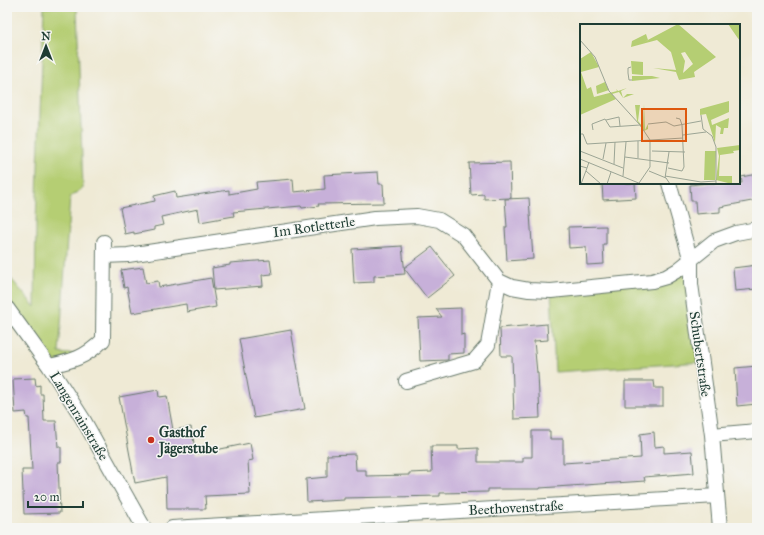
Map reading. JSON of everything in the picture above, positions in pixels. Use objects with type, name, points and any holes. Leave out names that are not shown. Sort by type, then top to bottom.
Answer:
[{"type":"street","name":"Schubertstraße","points":[[669,184],[691,261],[691,284],[712,435],[720,528]]},
{"type":"street","name":"Im Rotletterle","points":[[104,256],[128,255],[375,218],[417,216],[438,220],[463,234],[499,281]]},
{"type":"street","points":[[406,381],[474,361],[488,346],[499,281],[512,287],[529,290],[551,291],[652,281],[666,278],[691,261],[714,241],[736,233],[757,229]]},
{"type":"street","points":[[49,366],[73,361],[87,355],[103,340],[104,242]]},
{"type":"street","name":"Langenrainstraße","points":[[7,308],[49,366],[83,419],[144,528]]},
{"type":"street","points":[[712,435],[757,431]]},
{"type":"street","name":"Beethovenstraße","points":[[172,528],[717,496]]},
{"type":"green space","points":[[44,7],[77,7],[83,188],[70,197],[59,353],[71,354],[84,351],[97,339],[104,242],[103,340],[87,355],[73,361],[49,366],[7,308],[7,274],[35,307],[36,222]]},
{"type":"green space","points":[[691,261],[702,362],[555,372],[551,291],[652,281]]},
{"type":"building","points":[[510,162],[511,198],[484,199],[484,194],[471,195],[469,163]]},
{"type":"building","points":[[378,172],[379,184],[383,184],[384,203],[318,204],[319,206],[302,208],[301,206],[233,212],[234,216],[200,222],[198,209],[161,217],[163,225],[154,227],[154,230],[134,234],[134,232],[125,234],[120,208],[155,201],[154,196],[175,191],[176,198],[229,190],[229,194],[257,189],[256,182],[293,179],[294,192],[325,189],[324,175]]},
{"type":"building","points":[[757,174],[757,200],[720,207],[720,212],[696,214],[695,201],[691,201],[690,185],[740,184],[742,183],[741,177]]},
{"type":"building","points":[[602,184],[635,184],[636,198],[603,200]]},
{"type":"building","points":[[529,198],[533,259],[507,261],[505,199]]},
{"type":"building","points":[[606,226],[606,244],[603,244],[604,264],[587,265],[586,247],[569,248],[568,227]]},
{"type":"building","points":[[402,246],[405,274],[374,276],[374,282],[354,283],[352,249]]},
{"type":"building","points":[[432,247],[455,276],[427,298],[404,268]]},
{"type":"building","points":[[270,260],[272,274],[262,275],[263,286],[214,290],[212,268],[230,265],[230,263]]},
{"type":"building","points":[[757,265],[757,289],[735,291],[733,268]]},
{"type":"building","points":[[143,267],[146,283],[158,281],[159,287],[211,278],[216,307],[187,312],[186,304],[132,313],[127,287],[124,288],[121,270]]},
{"type":"building","points":[[461,308],[461,335],[464,334],[464,353],[448,354],[448,360],[420,361],[418,318],[442,317],[436,309]]},
{"type":"building","points":[[547,324],[548,340],[534,341],[538,373],[540,418],[514,419],[512,356],[501,356],[500,328]]},
{"type":"building","points":[[291,330],[305,409],[254,418],[239,339]]},
{"type":"building","points":[[757,366],[757,404],[737,406],[735,368]]},
{"type":"building","points":[[35,378],[36,386],[40,385],[40,394],[43,394],[44,421],[56,421],[58,447],[61,447],[61,462],[58,462],[60,513],[24,514],[22,470],[32,470],[29,418],[27,418],[26,412],[15,413],[13,379]]},
{"type":"building","points":[[625,381],[654,381],[655,388],[663,388],[663,406],[625,406]]},
{"type":"building","points":[[158,390],[159,397],[167,396],[173,430],[191,427],[196,454],[250,443],[253,460],[248,461],[250,494],[205,496],[206,509],[167,509],[166,477],[135,483],[119,397]]},
{"type":"building","points":[[532,431],[550,431],[550,439],[563,439],[563,463],[641,458],[640,434],[654,432],[655,447],[664,446],[664,453],[692,451],[694,473],[644,477],[645,481],[540,489],[488,489],[488,492],[440,493],[440,496],[344,498],[344,500],[307,502],[306,479],[327,477],[327,455],[355,454],[356,470],[366,470],[366,476],[409,475],[409,473],[432,472],[431,446],[458,446],[458,449],[478,448],[478,462],[523,462],[523,457],[532,457]]},
{"type":"place","name":"Gasthof Jägerstube","points":[[151,440]]}]
